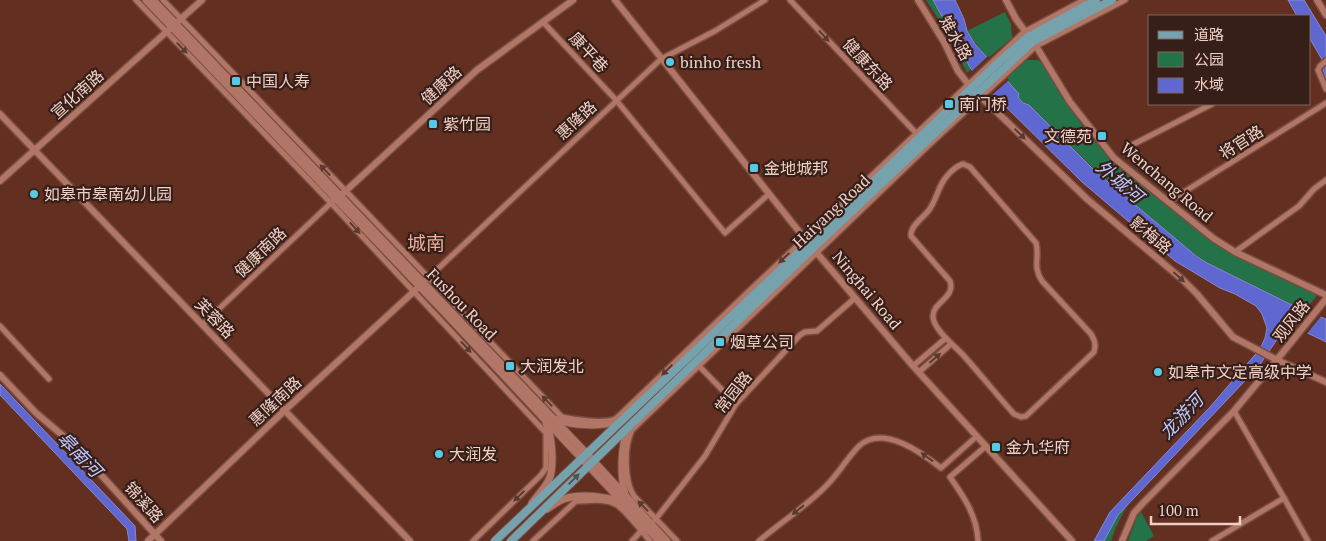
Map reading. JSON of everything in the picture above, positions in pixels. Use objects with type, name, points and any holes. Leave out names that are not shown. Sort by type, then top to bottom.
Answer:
[{"type":"main road","name":"Fushou Road","points":[[146,0],[174,26],[421,285],[544,418],[587,460],[648,525],[667,541]]},
{"type":"main road","name":"Fushou Road","points":[[153,0],[174,26]]},
{"type":"main road","name":"Haiyang Road","points":[[587,460],[1030,39],[1096,0]]},
{"type":"main road","name":"Haiyang Road","points":[[1030,39],[1112,0]]},
{"type":"main road","name":"Fushou Road","points":[[421,285],[553,418],[587,460]]},
{"type":"main road","points":[[527,511],[550,478],[550,432],[544,418]]},
{"type":"main road","points":[[535,517],[563,499],[604,497],[623,499],[622,483],[626,423],[601,425],[566,423],[553,418]]},
{"type":"main road","points":[[495,541],[587,460]]},
{"type":"main road","points":[[511,541],[587,460]]},
{"type":"main road","name":"Fushou Road","points":[[648,525],[659,541]]},
{"type":"street","points":[[136,0],[174,26],[421,285],[562,417],[575,420],[606,421],[615,419],[811,246],[1030,39],[1084,0]]},
{"type":"street","points":[[163,0],[174,26]]},
{"type":"street","name":"宣化南路","points":[[0,181],[202,0]]},
{"type":"street","name":"健康路","points":[[338,198],[477,70],[573,0]]},
{"type":"street","name":"Ninghai Road","points":[[615,0],[811,246],[918,372],[1072,541]]},
{"type":"street","name":"惠隆路","points":[[421,285],[661,59],[733,21],[764,0]]},
{"type":"street","name":"健康东路","points":[[790,0],[922,140]]},
{"type":"street","name":"雉水路","points":[[918,0],[944,42],[958,71],[976,89]]},
{"type":"street","name":"Wenchang Road","points":[[1006,0],[1070,102],[1114,158],[1213,238],[1235,252],[1326,295]]},
{"type":"street","points":[[1030,39],[1125,0]]},
{"type":"street","points":[[1317,0],[1326,15]]},
{"type":"street","name":"康平巷","points":[[543,22],[616,100],[725,233],[769,194]]},
{"type":"street","points":[[1324,62],[1318,70],[1326,88]]},
{"type":"street","name":"影梅路","points":[[976,89],[1086,200],[1183,280],[1233,337],[1248,346],[1326,382]]},
{"type":"street","name":"将官路","points":[[1168,202],[1326,102]]},
{"type":"street","points":[[1128,147],[1210,105]]},
{"type":"street","name":"芙蓉路","points":[[0,114],[410,541]]},
{"type":"street","points":[[963,164],[970,167],[1036,242],[1038,248],[1037,273],[1091,334],[1096,345],[1094,352],[1026,416],[1021,418],[1014,414],[963,354],[946,338],[934,320],[933,314],[950,293],[952,287],[950,281],[911,236],[911,231],[933,204],[939,188],[948,175],[956,166],[963,164]]},
{"type":"street","points":[[1235,252],[1299,206],[1314,189],[1326,180]]},
{"type":"street","name":"健康南路","points":[[203,324],[338,198]]},
{"type":"street","points":[[650,541],[648,525],[629,488],[627,478],[627,439],[632,430],[698,365],[811,246]]},
{"type":"street","points":[[421,285],[546,432],[546,468],[473,541]]},
{"type":"street","name":"惠隆南路","points":[[148,541],[284,410],[421,285]]},
{"type":"street","name":"常园路","points":[[632,541],[648,525],[705,456],[736,404],[800,335],[805,332],[817,331],[855,298]]},
{"type":"street","name":"观风路","points":[[1122,541],[1134,513],[1234,411],[1326,299]]},
{"type":"street","points":[[0,326],[49,379]]},
{"type":"street","points":[[913,366],[946,338]]},
{"type":"street","points":[[918,372],[951,344]]},
{"type":"street","points":[[698,365],[736,404]]},
{"type":"street","name":"锦溪路","points":[[0,375],[36,413],[74,445],[161,541]]},
{"type":"street","points":[[1234,411],[1308,541]]},
{"type":"street","points":[[941,468],[977,436]]},
{"type":"street","points":[[759,541],[817,495],[860,446],[869,440],[881,439],[902,442],[911,446],[950,477],[971,511],[977,529],[978,541]]},
{"type":"street","points":[[950,477],[986,446]]},
{"type":"street","points":[[1212,541],[1284,498]]},
{"type":"street","points":[[533,541],[576,501],[605,501],[617,504],[648,525],[677,541]]},
{"type":"green space","points":[[926,0],[933,0],[971,69],[967,73],[948,34]]},
{"type":"green space","points":[[1005,12],[1011,24],[1012,38],[987,59],[967,31]]},
{"type":"green space","points":[[1027,60],[1038,60],[1044,65],[1087,133],[1135,180],[1228,251],[1316,292],[1316,297],[1304,311],[1207,263],[1184,247],[1095,170],[1029,105],[1023,103],[1008,83],[1007,77],[1016,66]]},
{"type":"green space","points":[[1129,502],[1111,541],[1104,541],[1118,515]]},
{"type":"green space","points":[[1141,512],[1154,536],[1146,541],[1128,541],[1137,517]]},
{"type":"water","points":[[933,0],[955,0],[964,19],[967,31],[975,44],[1019,94],[1018,97],[1023,103],[1029,105],[1095,171],[1196,256],[1304,311],[1326,319],[1326,342],[1293,326],[1286,326],[1259,366],[1118,515],[1104,541],[1094,541],[1110,512],[1210,407],[1260,349],[1267,328],[1262,314],[1256,306],[1220,288],[1175,261],[1082,182],[994,95],[971,69]]},
{"type":"water","points":[[1288,0],[1304,0],[1326,36],[1326,78],[1322,67],[1324,63],[1311,41],[1311,15],[1296,15]]},
{"type":"water","points":[[0,384],[135,526],[136,541],[129,541],[127,529],[0,395]]},
{"type":"pier","points":[[988,56],[1009,80],[992,95],[971,72]]},
{"type":"pier","points":[[1306,309],[1322,315],[1306,335],[1292,329]]},
{"type":"place","name":"binho fresh","points":[[670,62]]},
{"type":"place","name":"中国人寿","points":[[236,81]]},
{"type":"place","name":"南门桥","points":[[949,104]]},
{"type":"place","name":"紫竹园","points":[[433,124]]},
{"type":"place","name":"文德苑","points":[[1102,136]]},
{"type":"place","name":"金地城邦","points":[[754,168]]},
{"type":"place","name":"如皋市皋南幼儿园","points":[[34,194]]},
{"type":"place","name":"烟草公司","points":[[720,342]]},
{"type":"place","name":"大润发北","points":[[510,366]]},
{"type":"place","name":"如皋市文定高级中学","points":[[1158,372]]},
{"type":"place","name":"金九华府","points":[[996,447]]},
{"type":"place","name":"大润发","points":[[439,454]]},
{"type":"district","name":"城南","points":[[426,242]]},
{"type":"water label","name":"外城河","points":[[1120,181]]},
{"type":"water label","name":"龙游河","points":[[1181,416]]},
{"type":"water label","name":"皋南河","points":[[80,454]]}]
